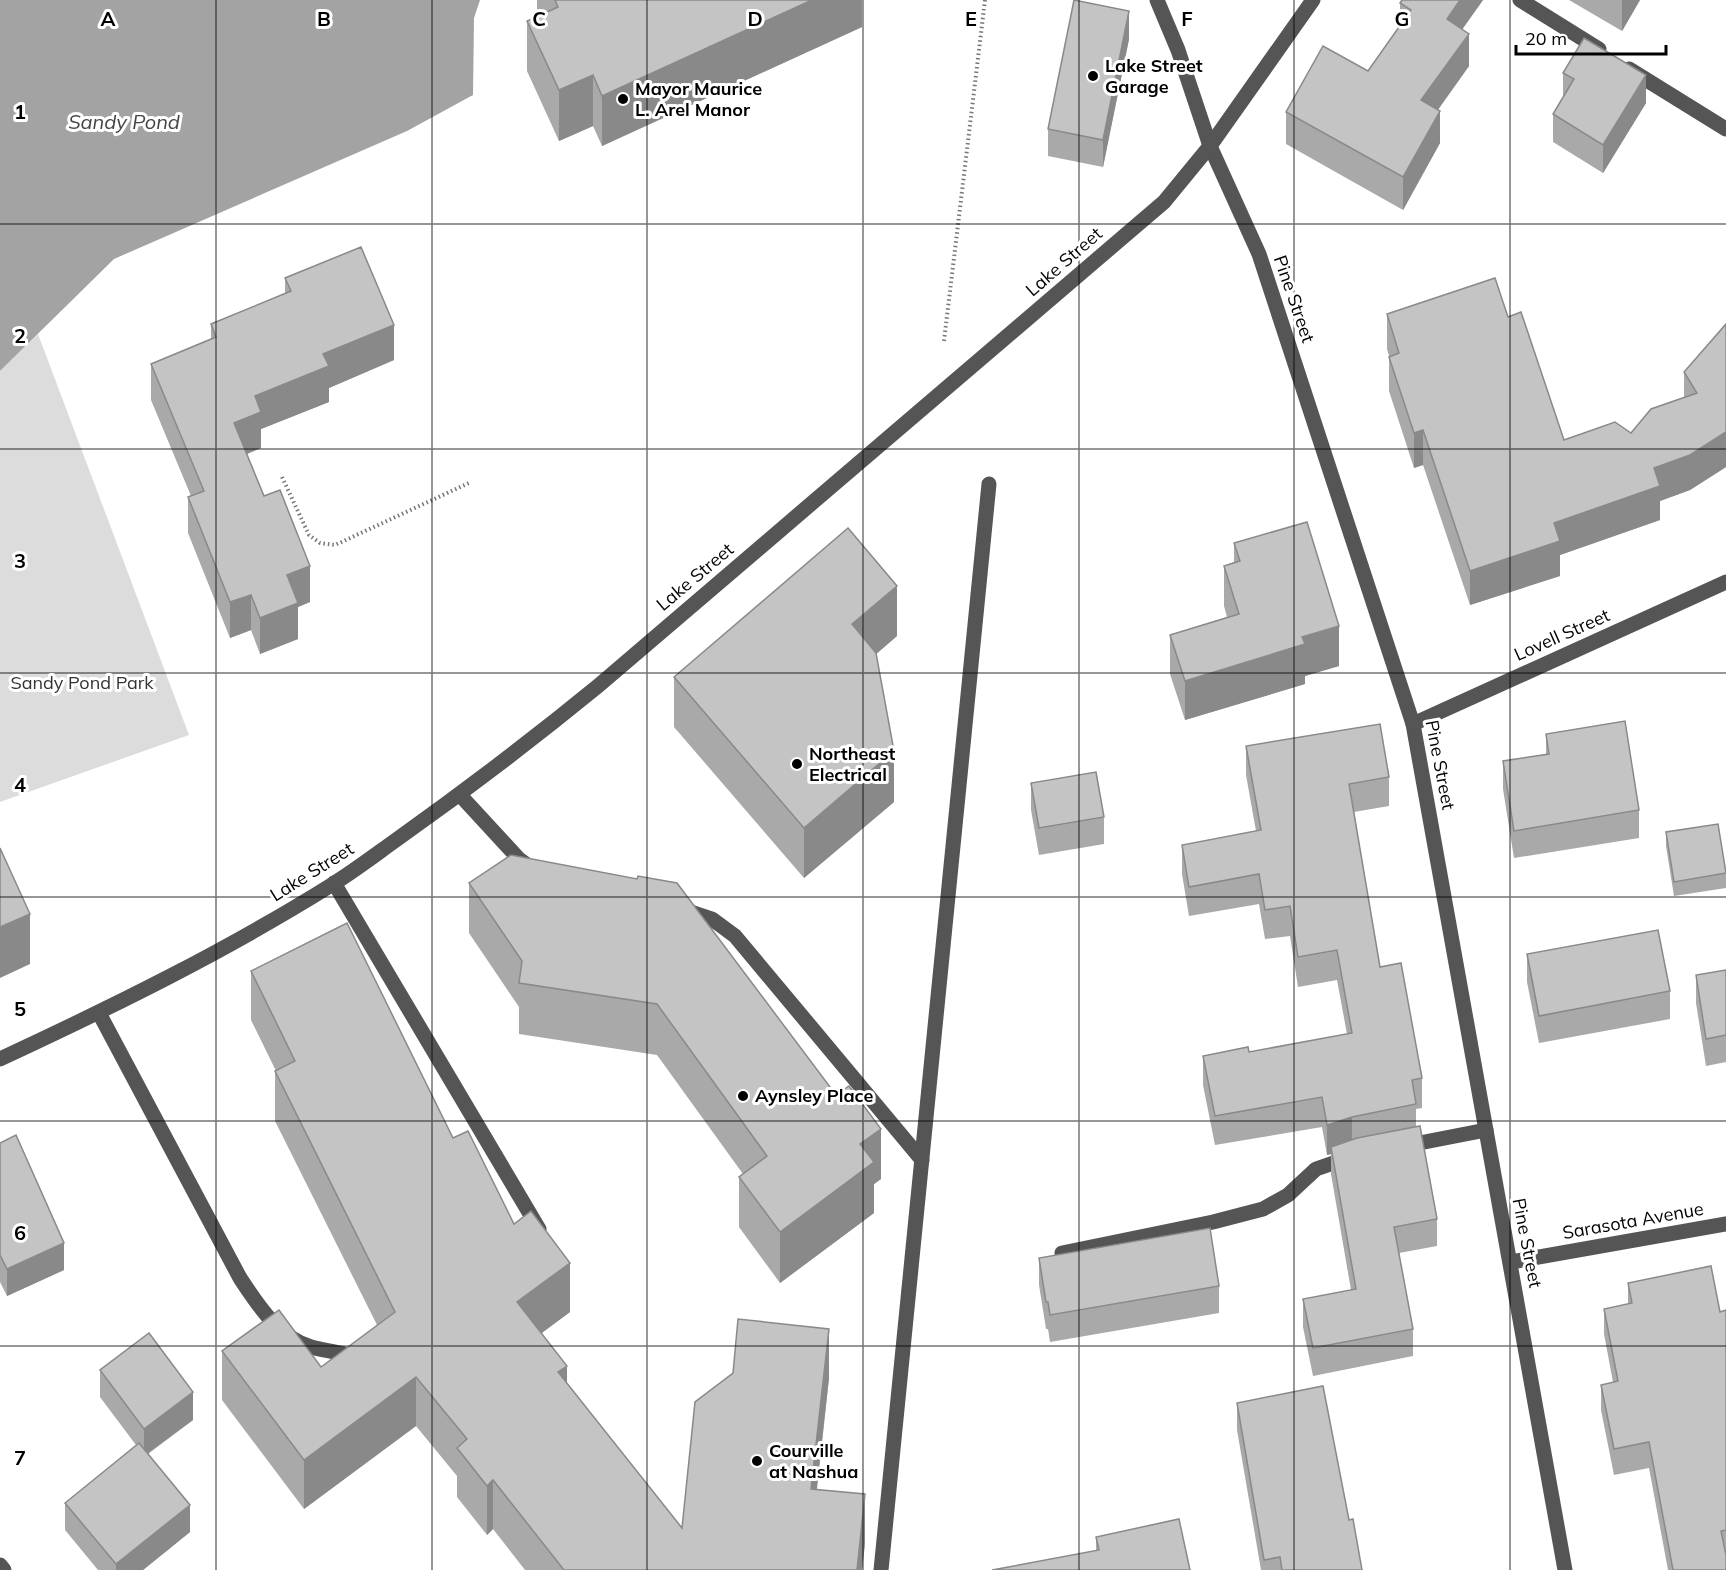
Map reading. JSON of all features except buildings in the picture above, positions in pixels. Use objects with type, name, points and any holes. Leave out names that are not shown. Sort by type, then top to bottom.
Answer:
[{"type":"street","name":"Pine Street","points":[[1157,0],[1178,50],[1210,146],[1259,254],[1413,724],[1565,1570]]},
{"type":"street","name":"Lake Street","points":[[0,1059],[158,984],[334,884],[460,795],[598,686],[1164,202],[1210,146],[1313,0]]},
{"type":"street","points":[[1520,0],[1726,129]]},
{"type":"street","points":[[881,1570],[990,484]]},
{"type":"street","name":"Lovell Street","points":[[1413,724],[1726,582]]},
{"type":"street","points":[[460,795],[519,859],[543,875]]},
{"type":"street","points":[[334,884],[546,1242]]},
{"type":"street","points":[[664,905],[712,919],[735,936],[922,1160]]},
{"type":"street","points":[[99,1013],[240,1278],[261,1311],[285,1334],[310,1347],[344,1354]]},
{"type":"street","points":[[1387,1150],[1486,1130]]},
{"type":"street","points":[[1062,1253],[1213,1222],[1263,1209],[1287,1195],[1316,1169],[1365,1154]]},
{"type":"street","name":"Sarasota Avenue","points":[[1511,1262],[1726,1224]]},
{"type":"street","points":[[0,1565],[4,1570]]},
{"type":"path","points":[[944,341],[985,0]]},
{"type":"path","points":[[282,477],[309,535],[320,543],[335,545],[471,482]]},
{"type":"green space","name":"Sandy Pond Park","points":[[38,334],[189,735],[0,802],[0,371]]},
{"type":"water","name":"Sandy Pond","points":[[0,0],[480,0],[474,18],[473,95],[407,131],[114,259],[0,371]]},
{"type":"place","name":"Lake Street Garage","points":[[1093,76]]},
{"type":"place","name":"Mayor Maurice L. Arel Manor","points":[[623,99]]},
{"type":"place","name":"Northeast Electrical","points":[[797,764]]},
{"type":"place","name":"Aynsley Place","points":[[743,1096]]},
{"type":"place","name":"Courville at Nashua","points":[[757,1461]]}]
